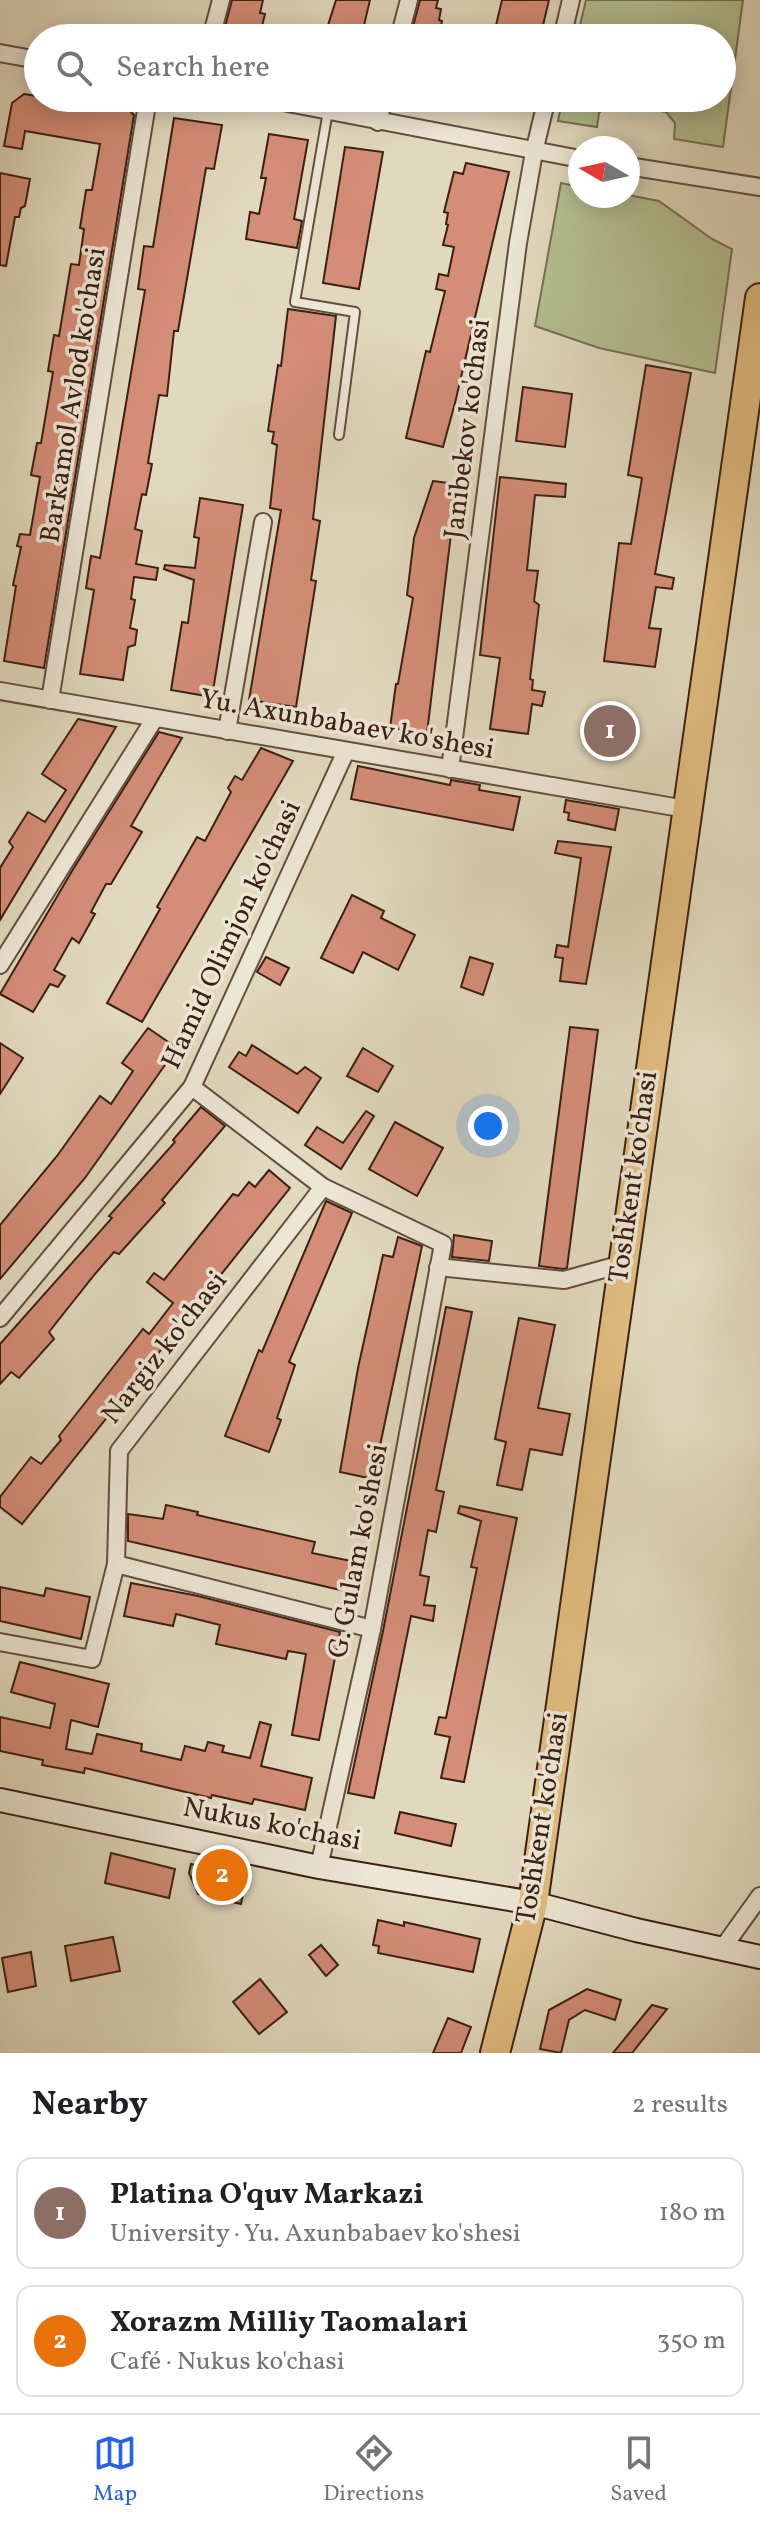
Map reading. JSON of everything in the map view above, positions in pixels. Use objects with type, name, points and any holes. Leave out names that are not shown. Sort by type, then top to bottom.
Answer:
[{"type":"highway","name":"Toshkent ko'chasi","points":[[495,2053],[533,1903],[760,298]]},
{"type":"main road","name":"Nukus ko'chasi","points":[[0,1800],[319,1867],[533,1903],[636,1930],[760,1957]]},
{"type":"street","points":[[215,24],[221,0]]},
{"type":"street","points":[[403,24],[409,0]]},
{"type":"street","points":[[565,24],[571,0]]},
{"type":"street","points":[[0,53],[24,57]]},
{"type":"street","name":"Barkamol Avlod ko'chasi","points":[[50,700],[146,112]]},
{"type":"street","points":[[333,112],[568,157]]},
{"type":"street","points":[[378,122],[380,112]]},
{"type":"street","name":"Janibekov ko'chasi","points":[[450,769],[518,243],[544,112]]},
{"type":"street","points":[[640,168],[760,187]]},
{"type":"street","points":[[227,731],[263,522]]},
{"type":"street","name":"Yu. Axunbabaev ko'shesi","points":[[0,691],[686,809]]},
{"type":"street","points":[[0,965],[155,718]]},
{"type":"street","name":"Hamid Olimjon ko'chasi","points":[[0,1318],[192,1087],[346,751]]},
{"type":"street","points":[[192,1087],[323,1187]]},
{"type":"street","name":"G. Gulam ko'shesi","points":[[319,1867],[372,1629],[443,1244],[323,1187]]},
{"type":"street","name":"Nargiz ko'chasi","points":[[0,1642],[92,1659],[116,1564],[119,1451],[323,1187]]},
{"type":"street","points":[[438,1267],[564,1280],[622,1264]]},
{"type":"street","points":[[116,1564],[372,1629]]},
{"type":"street","points":[[722,1949],[760,1896]]},
{"type":"lane","points":[[328,112],[295,302],[355,312],[339,435]]},
{"type":"green space","points":[[586,0],[743,0],[736,51],[736,24],[580,24]]},
{"type":"green space","points":[[560,112],[600,112],[597,127],[558,121]]},
{"type":"green space","points":[[666,112],[728,112],[723,147],[674,139],[675,123]]},
{"type":"green space","points":[[561,183],[568,184],[568,208],[640,208],[640,197],[659,201],[712,239],[732,249],[715,373],[599,348],[535,326]]},
{"type":"building","points":[[232,0],[263,0],[260,13],[265,14],[262,24],[226,24]]},
{"type":"building","points":[[336,0],[370,0],[364,24],[328,24]]},
{"type":"building","points":[[420,0],[438,0],[436,8],[441,9],[441,24],[414,24]]},
{"type":"building","points":[[502,0],[549,0],[543,24],[496,24]]},
{"type":"building","points":[[24,94],[24,112],[131,112],[134,115],[44,668],[4,661],[21,547],[17,546],[20,534],[30,535],[40,477],[31,475],[37,443],[41,443],[53,372],[48,371],[54,335],[59,336],[71,264],[79,265],[84,229],[80,228],[86,190],[92,190],[100,144],[25,131],[22,149],[4,146],[12,103]]},
{"type":"building","points":[[174,118],[222,125],[214,169],[206,168],[178,331],[174,331],[167,396],[159,395],[148,463],[152,464],[135,529],[142,531],[136,564],[158,568],[156,580],[134,577],[131,599],[135,600],[130,628],[137,630],[135,645],[128,647],[123,680],[80,674],[94,590],[86,588],[91,556],[100,558],[145,290],[138,289],[144,246],[153,247]]},
{"type":"building","points":[[269,134],[308,140],[294,219],[302,221],[297,248],[246,239],[250,212],[259,214],[266,178],[261,178]]},
{"type":"building","points":[[345,147],[383,152],[359,289],[323,283]]},
{"type":"building","points":[[466,163],[509,172],[443,447],[406,438],[426,351],[430,352],[445,291],[436,289],[439,274],[448,276],[454,247],[443,245],[448,225],[448,213],[444,212],[454,172],[463,174]]},
{"type":"building","points":[[0,173],[30,179],[25,206],[21,208],[19,217],[15,217],[6,266],[0,265]]},
{"type":"building","points":[[288,309],[336,316],[313,519],[320,521],[311,580],[316,581],[296,707],[249,700],[281,510],[270,508],[277,445],[272,443],[274,432],[268,431]]},
{"type":"building","points":[[646,365],[691,373],[655,574],[674,578],[672,589],[656,587],[649,628],[661,629],[655,667],[604,661],[619,543],[631,544],[642,478],[628,475]]},
{"type":"building","points":[[523,387],[572,394],[565,447],[516,441]]},
{"type":"building","points":[[500,477],[566,484],[565,497],[535,495],[527,570],[538,571],[534,601],[539,605],[530,679],[533,680],[532,690],[545,692],[542,706],[532,704],[528,734],[490,729],[500,658],[480,655]]},
{"type":"building","points":[[433,481],[457,484],[427,733],[390,728],[413,598],[407,595],[414,538]]},
{"type":"building","points":[[200,498],[243,505],[212,697],[171,690],[182,622],[188,623],[194,580],[164,569],[165,565],[195,568],[199,538],[194,537]]},
{"type":"building","points":[[78,719],[116,727],[0,920],[0,868],[13,847],[9,842],[28,812],[45,822],[66,790],[42,774]]},
{"type":"building","points":[[159,732],[182,738],[131,826],[142,832],[111,884],[106,884],[91,912],[95,914],[79,943],[72,938],[54,970],[65,976],[58,987],[50,984],[33,1012],[0,994]]},
{"type":"building","points":[[261,748],[293,761],[142,1022],[107,1003],[197,837],[205,841],[231,792],[228,788],[235,776],[242,780]]},
{"type":"building","points":[[358,766],[450,785],[451,780],[480,785],[479,790],[520,797],[513,830],[351,799]]},
{"type":"building","points":[[566,800],[619,809],[615,830],[568,820],[569,813],[564,812]]},
{"type":"building","points":[[558,841],[611,847],[586,984],[560,981],[563,958],[555,957],[557,945],[568,947],[581,858],[555,853]]},
{"type":"building","points":[[352,895],[384,911],[381,918],[415,935],[398,970],[363,952],[353,973],[321,958]]},
{"type":"building","points":[[266,957],[289,968],[280,985],[257,972]]},
{"type":"building","points":[[470,957],[493,964],[483,995],[461,987]]},
{"type":"building","points":[[570,1027],[598,1030],[567,1268],[563,1269],[539,1266]]},
{"type":"building","points":[[148,1028],[177,1048],[85,1178],[0,1279],[0,1225],[57,1156],[100,1096],[111,1104],[133,1071],[122,1063]]},
{"type":"building","points":[[0,1043],[23,1058],[0,1094]]},
{"type":"building","points":[[252,1045],[297,1074],[305,1067],[321,1078],[298,1113],[229,1067],[239,1052],[246,1056]]},
{"type":"building","points":[[363,1048],[393,1066],[378,1092],[347,1076]]},
{"type":"building","points":[[201,1107],[225,1126],[162,1200],[165,1203],[119,1254],[114,1252],[95,1274],[49,1332],[54,1339],[19,1378],[11,1372],[0,1384],[0,1344],[112,1218],[109,1216],[175,1142],[173,1140]]},
{"type":"building","points":[[366,1111],[374,1116],[341,1169],[305,1145],[317,1127],[343,1143]]},
{"type":"building","points":[[395,1122],[443,1148],[417,1196],[369,1169]]},
{"type":"building","points":[[269,1170],[290,1188],[22,1524],[0,1507],[0,1497],[31,1457],[41,1464],[61,1440],[59,1436],[143,1329],[149,1334],[173,1303],[147,1282],[154,1273],[164,1280],[233,1194],[238,1196],[249,1182],[255,1187]]},
{"type":"building","points":[[326,1201],[352,1213],[289,1362],[295,1365],[269,1452],[225,1436],[259,1350],[262,1352]]},
{"type":"building","points":[[454,1235],[492,1241],[489,1261],[452,1257]]},
{"type":"building","points":[[398,1237],[422,1246],[373,1479],[340,1472],[358,1368],[383,1255],[393,1257]]},
{"type":"building","points":[[446,1307],[472,1312],[436,1490],[444,1492],[436,1532],[428,1530],[420,1575],[429,1577],[424,1605],[435,1606],[433,1621],[411,1616],[374,1798],[348,1793]]},
{"type":"building","points":[[519,1318],[555,1325],[538,1408],[570,1414],[562,1455],[530,1449],[522,1490],[497,1485],[506,1442],[495,1439]]},
{"type":"building","points":[[166,1505],[315,1542],[312,1553],[356,1562],[349,1592],[128,1541],[128,1514],[163,1519]]},
{"type":"building","points":[[460,1506],[517,1518],[464,1782],[441,1778],[450,1737],[435,1734],[439,1717],[446,1718],[477,1568],[471,1567],[481,1521],[458,1513]]},
{"type":"building","points":[[131,1583],[198,1596],[340,1632],[319,1740],[292,1735],[306,1654],[288,1651],[286,1659],[216,1644],[220,1625],[176,1614],[173,1626],[124,1616]]},
{"type":"building","points":[[0,1587],[44,1596],[46,1588],[90,1597],[81,1639],[0,1621]]},
{"type":"building","points":[[20,1662],[109,1684],[98,1727],[71,1720],[66,1749],[92,1754],[97,1734],[142,1744],[141,1751],[181,1760],[185,1746],[205,1751],[208,1742],[224,1746],[222,1752],[250,1758],[260,1722],[271,1725],[261,1766],[312,1778],[305,1810],[254,1799],[252,1804],[212,1795],[211,1798],[85,1768],[84,1773],[42,1765],[43,1760],[0,1751],[0,1717],[50,1728],[55,1704],[11,1692]]},
{"type":"building","points":[[400,1812],[456,1824],[451,1846],[395,1833]]},
{"type":"building","points":[[111,1853],[175,1869],[169,1898],[105,1883]]},
{"type":"building","points":[[191,1864],[238,1874],[235,1887],[244,1889],[241,1904],[198,1894],[189,1873]]},
{"type":"building","points":[[378,1920],[404,1926],[404,1922],[480,1939],[473,1972],[378,1953],[379,1946],[373,1945]]},
{"type":"building","points":[[113,1937],[120,1971],[71,1981],[65,1946]]},
{"type":"building","points":[[321,1945],[338,1965],[326,1976],[309,1955]]},
{"type":"building","points":[[31,1952],[36,1986],[8,1992],[2,1958]]},
{"type":"building","points":[[260,1979],[287,2012],[259,2034],[233,2002]]},
{"type":"building","points":[[587,1989],[621,2000],[615,2020],[585,2010],[569,2020],[561,2053],[540,2049],[549,2010]]},
{"type":"building","points":[[652,2005],[667,2009],[632,2053],[613,2053]]},
{"type":"building","points":[[448,2018],[471,2027],[461,2053],[433,2053]]},
{"type":"place","name":"Platina O'quv Markazi","points":[[610,731]]},
{"type":"place","name":"Xorazm Milliy Taomalari","points":[[222,1875]]}]
